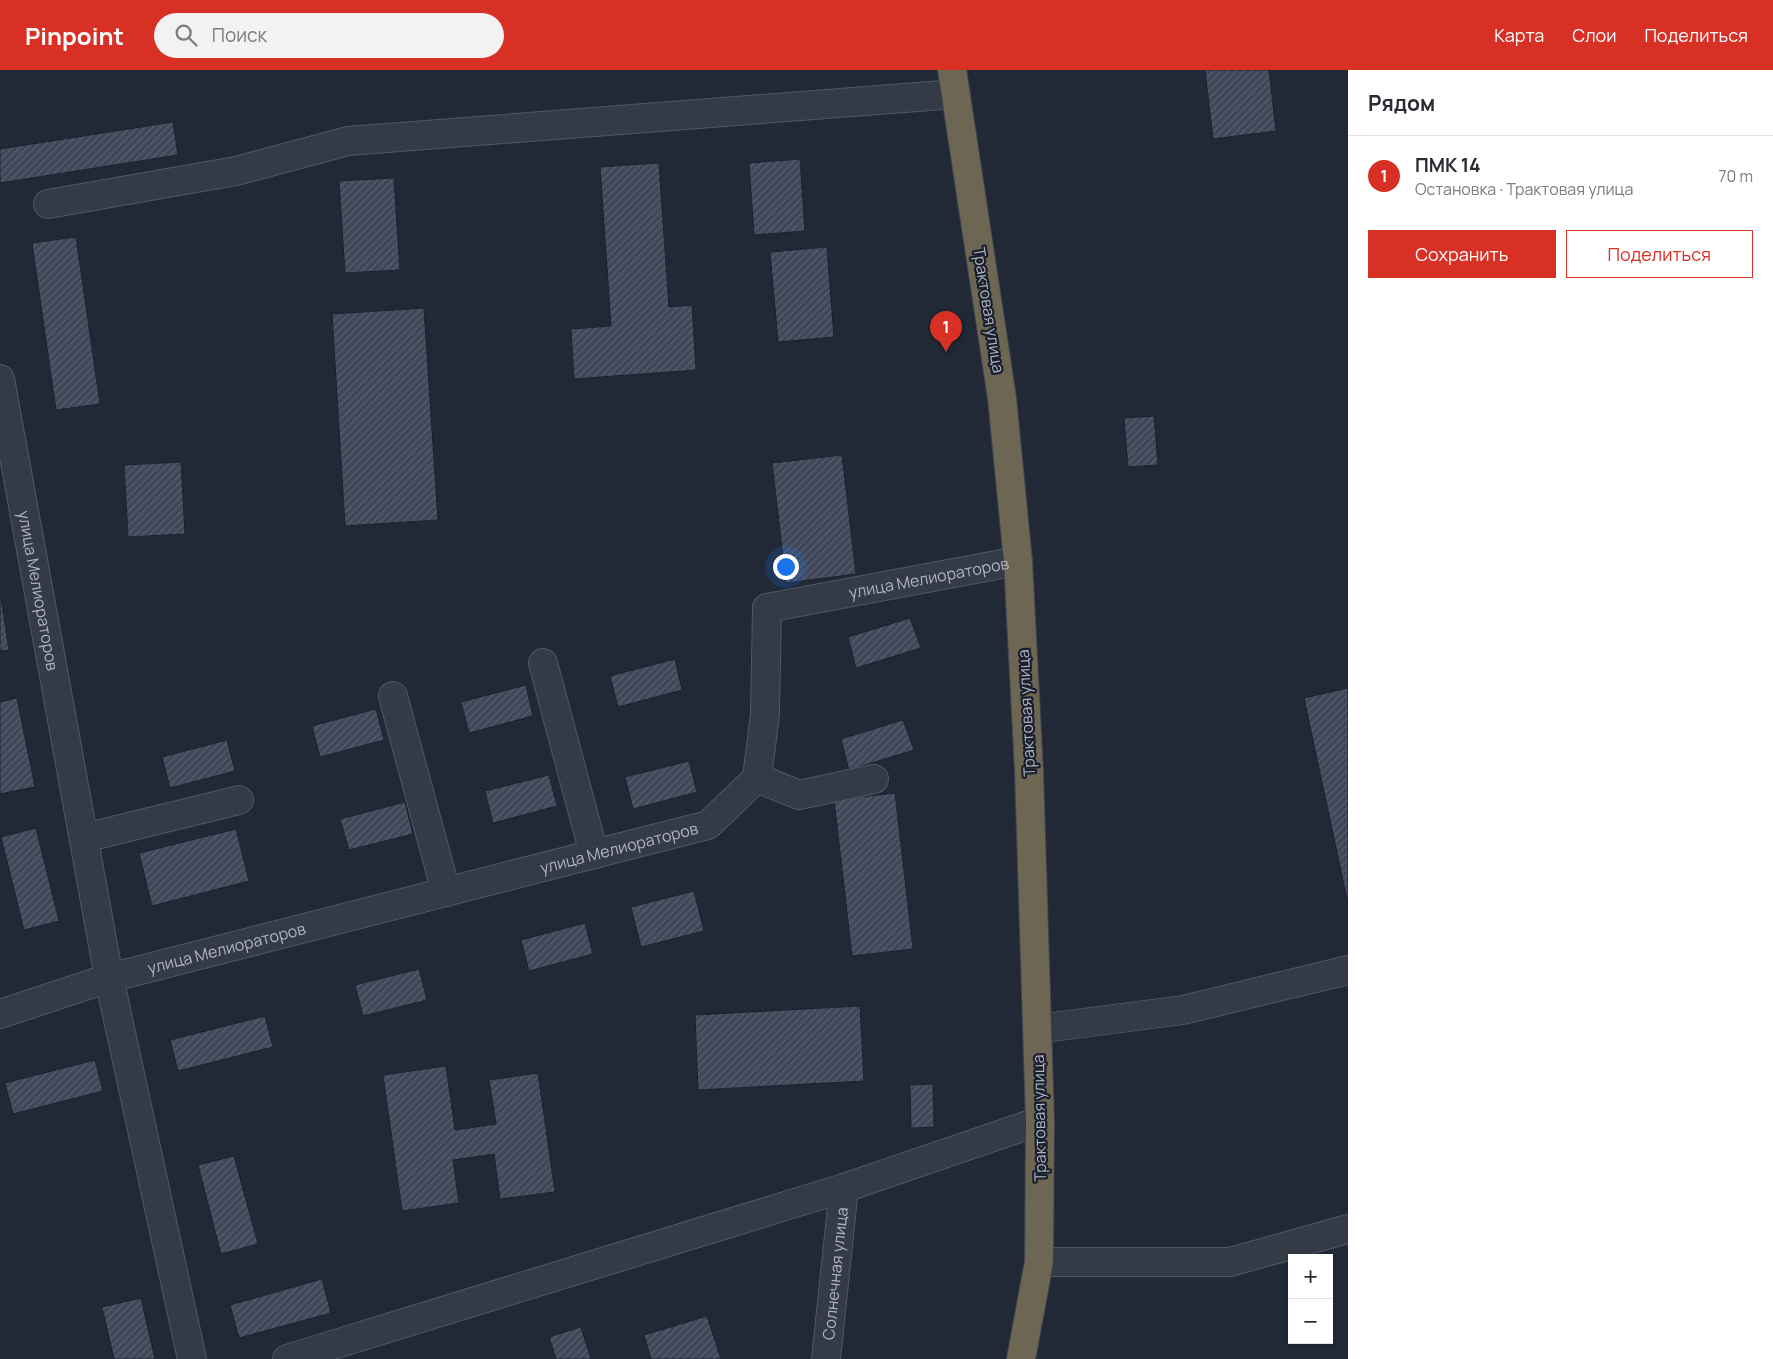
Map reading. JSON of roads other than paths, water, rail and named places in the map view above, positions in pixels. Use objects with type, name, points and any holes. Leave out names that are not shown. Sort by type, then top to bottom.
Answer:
[{"type":"highway","name":"Трактовая улица","points":[[954,82],[1002,398],[1018,561],[1029,771],[1040,1121],[1039,1262],[1021,1359]]},
{"type":"street","points":[[48,204],[236,171],[348,141],[954,82]]},
{"type":"street","name":"улица Мелиораторов","points":[[0,379],[109,978],[192,1359]]},
{"type":"street","name":"улица Мелиораторов","points":[[109,978],[708,825],[757,778],[765,714],[766,608],[1018,561]]},
{"type":"street","points":[[542,663],[594,854]]},
{"type":"street","points":[[393,696],[446,892]]},
{"type":"street","points":[[757,778],[799,795],[874,779]]},
{"type":"street","points":[[84,838],[239,800]]},
{"type":"street","points":[[1037,1029],[1183,1010],[1348,970]]},
{"type":"street","points":[[0,1014],[109,978]]},
{"type":"street","points":[[287,1359],[844,1188],[1040,1121]]},
{"type":"street","name":"Солнечная улица","points":[[826,1359],[844,1188]]},
{"type":"street","points":[[1039,1262],[1230,1262],[1348,1229]]},
{"type":"place","name":"ПМК 14","points":[[946,352]]}]
